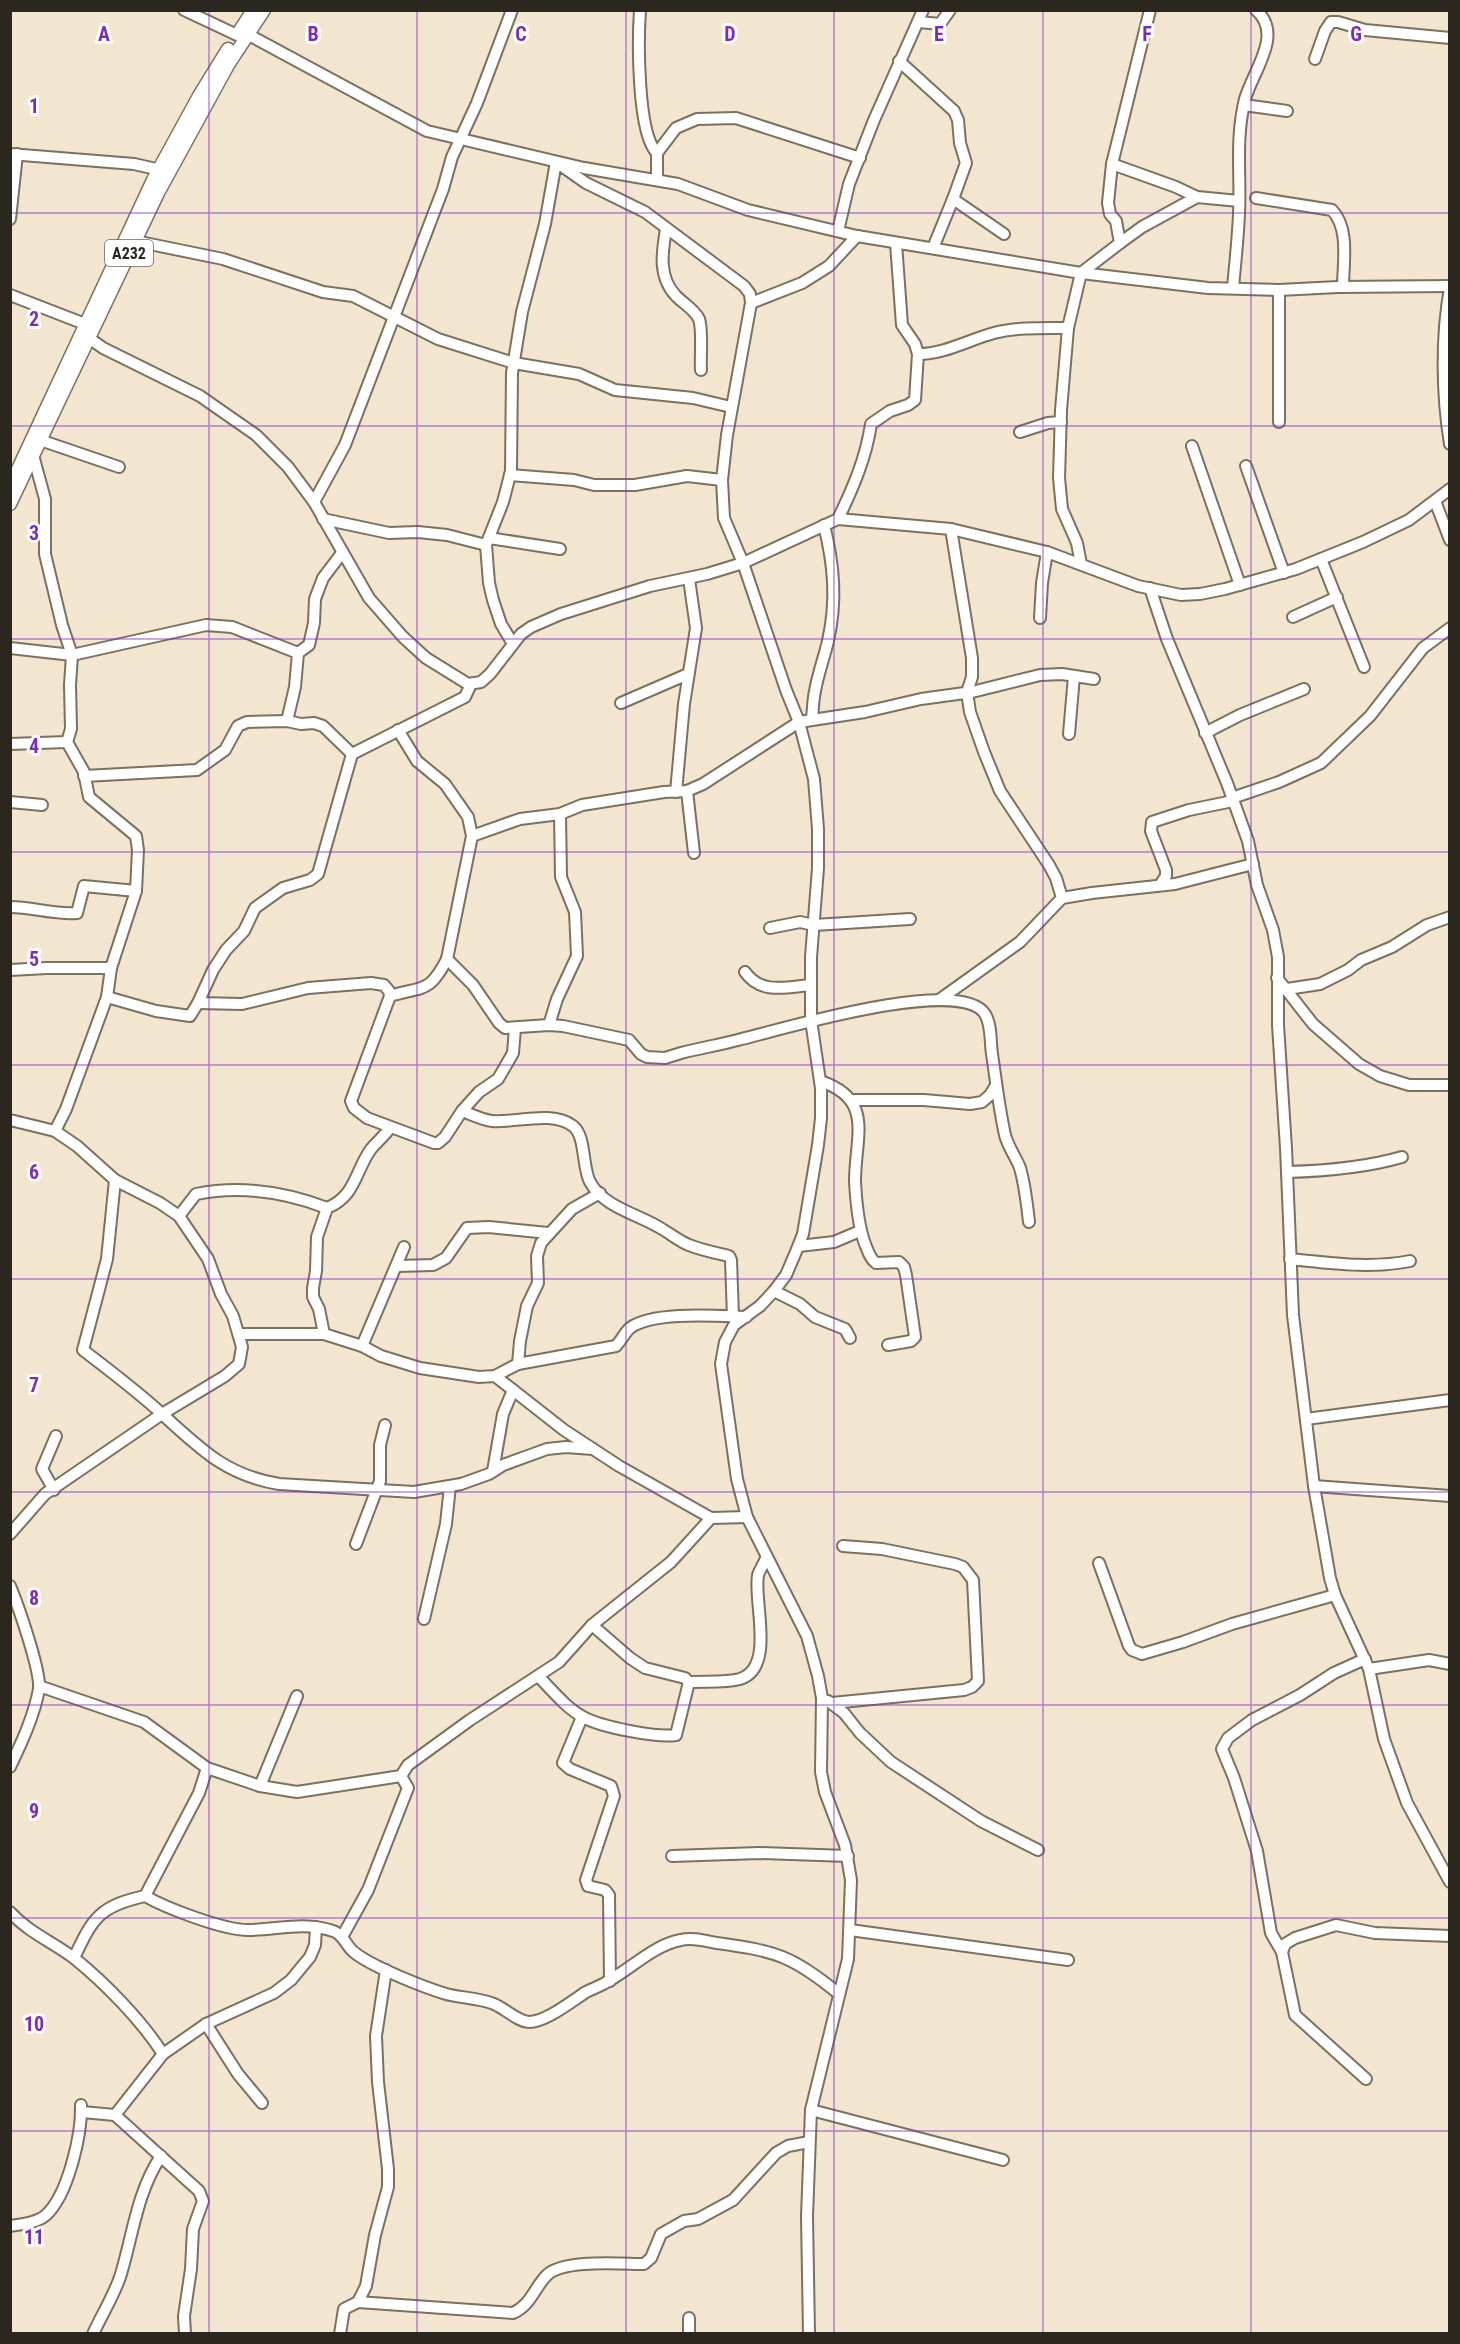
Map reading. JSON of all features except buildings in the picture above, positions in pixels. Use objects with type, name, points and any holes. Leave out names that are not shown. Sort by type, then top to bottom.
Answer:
[{"type":"main road","name":"A232","points":[[10,484],[85,324],[164,171],[228,65],[253,10]]},
{"type":"main road","name":"A232","points":[[242,35],[264,10]]},
{"type":"main road","name":"A232","points":[[10,504],[135,241],[164,171]]},
{"type":"street","points":[[184,10],[242,35],[368,98],[413,125],[460,140],[556,162],[678,184],[748,210],[857,236],[1081,273],[1208,288],[1279,290],[1343,287],[1449,287],[1444,330],[1446,424],[1449,444]]},
{"type":"street","points":[[314,502],[345,445],[460,140],[477,103],[512,10]]},
{"type":"street","points":[[640,10],[640,86],[648,140],[657,153],[657,180]]},
{"type":"street","points":[[838,231],[849,184],[923,10]]},
{"type":"street","points":[[919,22],[940,24],[950,10]]},
{"type":"street","points":[[1120,243],[1116,221],[1110,214],[1108,203],[1112,164],[1150,10]]},
{"type":"street","points":[[1233,288],[1239,201],[1238,136],[1252,77],[1268,41],[1269,26],[1256,10]]},
{"type":"street","points":[[1315,58],[1331,22],[1365,30],[1449,38]]},
{"type":"street","points":[[900,61],[954,111],[958,120],[960,143],[966,164],[933,248]]},
{"type":"street","points":[[1244,105],[1287,111]]},
{"type":"street","points":[[657,153],[676,128],[697,119],[736,118],[860,158]]},
{"type":"street","points":[[10,219],[14,154],[134,164],[164,171]]},
{"type":"street","points":[[556,162],[586,183],[645,212],[744,286],[750,294],[751,303],[731,406],[722,480],[724,518],[743,563],[799,722],[814,779],[818,812],[818,868],[811,957],[811,1020],[820,1081],[818,1145],[803,1234],[786,1275],[760,1306],[734,1325],[722,1352],[734,1462],[747,1517],[807,1636],[827,1701],[821,1772],[825,1792],[848,1856],[851,1880],[848,1959],[811,2110],[807,2216],[808,2334]]},
{"type":"street","points":[[513,644],[501,624],[493,600],[489,583],[488,542],[510,475],[514,363],[522,312],[545,224],[556,162]]},
{"type":"street","points":[[1112,164],[1197,196],[1239,201]]},
{"type":"street","points":[[1081,564],[1077,543],[1062,509],[1059,478],[1060,422],[1068,328],[1081,273],[1142,227],[1197,196]]},
{"type":"street","points":[[1256,198],[1332,210],[1339,217],[1343,227],[1343,287]]},
{"type":"street","points":[[953,199],[1004,234]]},
{"type":"street","points":[[666,229],[662,264],[669,285],[675,294],[693,310],[700,321],[701,370]]},
{"type":"street","points":[[751,303],[802,283],[829,266],[857,236]]},
{"type":"street","points":[[135,241],[223,259],[323,292],[353,296],[438,339],[514,363],[579,374],[615,390],[693,398],[731,406]]},
{"type":"street","points":[[838,519],[851,493],[867,448],[872,424],[890,411],[915,400],[918,354],[915,344],[902,325],[896,243]]},
{"type":"street","points":[[1279,290],[1279,422]]},
{"type":"street","points":[[10,295],[85,324]]},
{"type":"street","points":[[918,354],[935,354],[996,332],[1032,328],[1068,328]]},
{"type":"street","points":[[88,338],[103,348],[200,396],[256,435],[277,455],[314,502],[369,598],[403,637],[426,658],[471,684],[481,682],[490,674],[521,634],[531,627],[561,614],[650,586],[689,579],[743,563],[838,519],[951,529],[1047,552],[1150,588],[1181,595],[1200,594],[1240,585],[1284,573],[1321,559],[1409,520],[1449,489]]},
{"type":"street","points":[[1020,432],[1048,423],[1060,422]]},
{"type":"street","points":[[40,440],[119,466]]},
{"type":"street","points":[[1192,446],[1240,585]]},
{"type":"street","points":[[33,455],[45,499],[45,554],[62,625],[72,654],[71,729],[67,742],[84,772],[89,797],[136,836],[138,850],[136,891],[111,968],[107,997],[55,1131]]},
{"type":"street","points":[[1246,466],[1284,573]]},
{"type":"street","points":[[510,475],[574,480],[594,485],[635,485],[687,476],[722,480]]},
{"type":"street","points":[[1435,501],[1449,540]]},
{"type":"street","points":[[323,519],[389,533],[418,532],[560,549]]},
{"type":"street","points":[[812,718],[814,693],[833,612],[835,579],[824,525]]},
{"type":"street","points":[[951,529],[972,658],[972,677],[967,692],[974,722],[1000,791],[1056,878],[1062,898]]},
{"type":"street","points":[[1040,618],[1047,552]]},
{"type":"street","points":[[297,653],[309,645],[314,623],[315,599],[323,578],[342,553]]},
{"type":"street","points":[[1321,559],[1364,667]]},
{"type":"street","points":[[689,579],[696,628],[688,674],[682,791],[694,853]]},
{"type":"street","points":[[1150,588],[1167,639],[1248,841],[1257,885],[1273,930],[1278,957],[1278,1035],[1293,1315],[1314,1486],[1335,1595],[1367,1664],[1384,1739],[1407,1803],[1449,1882]]},
{"type":"street","points":[[1293,617],[1337,597]]},
{"type":"street","points":[[10,648],[72,654],[206,625],[232,627],[297,653]]},
{"type":"street","points":[[1160,885],[1166,876],[1166,870],[1151,831],[1152,822],[1233,799],[1322,763],[1370,716],[1423,648],[1449,628]]},
{"type":"street","points":[[287,721],[294,687],[297,653]]},
{"type":"street","points":[[621,703],[688,674]]},
{"type":"street","points":[[472,836],[520,819],[560,814],[582,805],[682,791],[703,784],[799,722],[812,718],[865,712],[1040,675],[1094,679]]},
{"type":"street","points":[[1069,734],[1074,676]]},
{"type":"street","points":[[107,997],[146,1009],[188,1017],[192,1014],[213,970],[226,950],[244,931],[255,908],[284,888],[310,880],[318,874],[352,754],[465,697],[471,684]]},
{"type":"street","points":[[1205,733],[1240,715],[1304,689]]},
{"type":"street","points":[[84,776],[197,770],[225,750],[238,726],[247,722],[314,723],[323,726],[352,754]]},
{"type":"street","points":[[390,996],[416,991],[426,987],[438,977],[447,959],[472,836],[468,817],[445,784],[417,760],[398,730]]},
{"type":"street","points":[[10,744],[67,742]]},
{"type":"street","points":[[10,802],[42,805]]},
{"type":"street","points":[[549,1025],[557,999],[579,948],[572,899],[564,888],[561,877],[560,814]]},
{"type":"street","points":[[939,1000],[1020,942],[1062,898],[1175,884],[1253,864]]},
{"type":"street","points":[[10,907],[39,909],[55,914],[77,913],[84,886],[136,891]]},
{"type":"street","points":[[1287,989],[1320,984],[1361,960],[1392,947],[1427,925],[1449,918]]},
{"type":"street","points":[[770,928],[800,922],[814,925],[910,919]]},
{"type":"street","points":[[447,959],[473,985],[501,1025],[515,1028],[549,1025],[629,1040],[641,1054],[656,1059],[673,1057],[811,1020],[877,1006],[939,1000],[970,1003],[984,1014],[989,1026],[995,1087],[1008,1146],[1022,1176],[1029,1222]]},
{"type":"street","points":[[10,970],[111,968]]},
{"type":"street","points":[[745,972],[752,982],[763,988],[811,985]]},
{"type":"street","points":[[1277,978],[1313,1024],[1359,1064],[1380,1076],[1409,1085],[1449,1085]]},
{"type":"street","points":[[198,1003],[242,1004],[308,987],[371,983],[384,985],[390,996],[351,1101],[354,1108],[367,1118],[438,1143],[479,1092],[498,1079],[513,1053],[515,1028]]},
{"type":"street","points":[[820,1081],[843,1091],[853,1101],[859,1119],[855,1180],[860,1231],[873,1262],[899,1262],[904,1267],[915,1336],[911,1341],[888,1345]]},
{"type":"street","points":[[853,1101],[924,1100],[970,1104],[982,1102],[995,1087]]},
{"type":"street","points":[[462,1111],[491,1121],[543,1119],[558,1120],[572,1125],[579,1133],[590,1182],[600,1193],[617,1207],[661,1228],[678,1240],[691,1246],[729,1256],[733,1285],[733,1317]]},
{"type":"street","points":[[10,1120],[55,1131],[77,1146],[116,1180],[160,1203],[179,1216],[208,1259],[239,1334],[242,1347],[239,1364],[225,1376],[162,1414],[45,1494],[10,1534]]},
{"type":"street","points":[[179,1216],[196,1194],[224,1191],[257,1190],[308,1201],[327,1208],[338,1204],[356,1183],[370,1150],[390,1128]]},
{"type":"street","points":[[1287,1172],[1336,1170],[1402,1157]]},
{"type":"street","points":[[116,1180],[107,1259],[83,1350],[162,1414],[207,1455],[240,1474],[258,1481],[414,1492],[450,1486],[547,1449],[566,1447],[593,1449]]},
{"type":"street","points":[[518,1364],[527,1306],[538,1283],[537,1256],[541,1243],[572,1209],[600,1193]]},
{"type":"street","points":[[324,1334],[319,1309],[313,1297],[313,1288],[317,1237],[327,1208]]},
{"type":"street","points":[[397,1266],[433,1265],[446,1258],[467,1228],[489,1227],[548,1233]]},
{"type":"street","points":[[799,1246],[834,1242],[860,1231]]},
{"type":"street","points":[[362,1346],[404,1247]]},
{"type":"street","points":[[1290,1259],[1358,1265],[1389,1265],[1410,1261]]},
{"type":"street","points":[[774,1291],[800,1304],[815,1317],[845,1329],[850,1338]]},
{"type":"street","points":[[239,1334],[324,1334],[420,1368],[479,1377],[495,1376],[518,1364],[616,1346],[629,1328],[644,1321],[692,1315],[746,1317]]},
{"type":"street","points":[[495,1376],[536,1410],[593,1449],[711,1518],[747,1517]]},
{"type":"street","points":[[493,1471],[503,1414],[513,1390]]},
{"type":"street","points":[[1306,1419],[1371,1412],[1397,1405],[1449,1400]]},
{"type":"street","points":[[356,1544],[380,1481],[380,1444],[385,1425]]},
{"type":"street","points":[[54,1490],[42,1469],[56,1436]]},
{"type":"street","points":[[424,1619],[446,1524],[450,1486]]},
{"type":"street","points":[[1314,1486],[1449,1496]]},
{"type":"street","points":[[39,1686],[144,1722],[207,1768],[260,1786],[297,1792],[401,1776],[408,1765],[470,1720],[559,1662],[592,1625],[670,1562],[711,1518]]},
{"type":"street","points":[[827,1701],[964,1690],[972,1687],[978,1681],[973,1580],[963,1568],[955,1564],[882,1549],[843,1546]]},
{"type":"street","points":[[592,1625],[645,1668],[685,1678],[689,1682],[738,1679],[747,1676],[759,1658],[761,1629],[758,1577],[766,1558]]},
{"type":"street","points":[[1099,1563],[1129,1646],[1132,1650],[1142,1654],[1232,1624],[1335,1595]]},
{"type":"street","points":[[10,1586],[14,1609],[36,1666],[39,1686],[28,1729],[10,1767]]},
{"type":"street","points":[[1366,2079],[1295,2015],[1282,1952],[1271,1933],[1257,1851],[1234,1778],[1222,1749],[1223,1744],[1252,1720],[1300,1695],[1334,1673],[1367,1664],[1423,1661],[1449,1665]]},
{"type":"street","points":[[537,1676],[582,1717],[596,1723],[636,1732],[673,1736],[689,1682]]},
{"type":"street","points":[[260,1786],[297,1696]]},
{"type":"street","points":[[827,1701],[844,1713],[860,1733],[891,1762],[981,1821],[1038,1850]]},
{"type":"street","points":[[582,1717],[563,1763],[570,1769],[611,1786],[613,1791],[614,1796],[585,1880],[588,1886],[605,1890],[609,1895],[610,1981]]},
{"type":"street","points":[[145,1896],[199,1793],[207,1768]]},
{"type":"street","points":[[342,1937],[368,1890],[408,1788],[401,1776]]},
{"type":"street","points":[[672,1856],[759,1853],[848,1856]]},
{"type":"street","points":[[74,1958],[93,1921],[106,1909],[115,1903],[145,1896],[171,1909],[233,1928],[258,1930],[292,1925],[336,1932],[354,1953],[386,1970],[445,1994],[493,2003],[523,2022],[534,2022],[610,1981],[662,1946],[688,1939],[762,1949],[778,1954],[809,1970],[839,1994]]},
{"type":"street","points":[[10,1912],[32,1932],[74,1958],[130,2011],[164,2054]]},
{"type":"street","points":[[1282,1952],[1285,1944],[1295,1938],[1336,1925],[1375,1933],[1449,1936]]},
{"type":"street","points":[[115,2115],[164,2054],[206,2024],[274,1993],[291,1980],[315,1946],[316,1927]]},
{"type":"street","points":[[850,1930],[1068,1960]]},
{"type":"street","points":[[358,2302],[366,2286],[375,2235],[388,2187],[376,2036],[386,1970]]},
{"type":"street","points":[[206,2024],[238,2074],[262,2103]]},
{"type":"street","points":[[10,2226],[27,2224],[45,2216],[55,2204],[68,2176],[82,2108],[115,2115],[199,2191],[203,2201],[193,2229],[184,2316],[185,2334]]},
{"type":"street","points":[[811,2110],[1003,2160]]},
{"type":"street","points":[[340,2334],[344,2308],[358,2302],[513,2313],[524,2308],[548,2275],[561,2267],[644,2264],[651,2258],[661,2234],[684,2221],[698,2219],[733,2200],[776,2153],[788,2146],[809,2142]]},
{"type":"street","points":[[93,2334],[120,2277],[140,2201],[151,2172],[161,2156]]},
{"type":"street","points":[[689,2318],[689,2334]]}]
